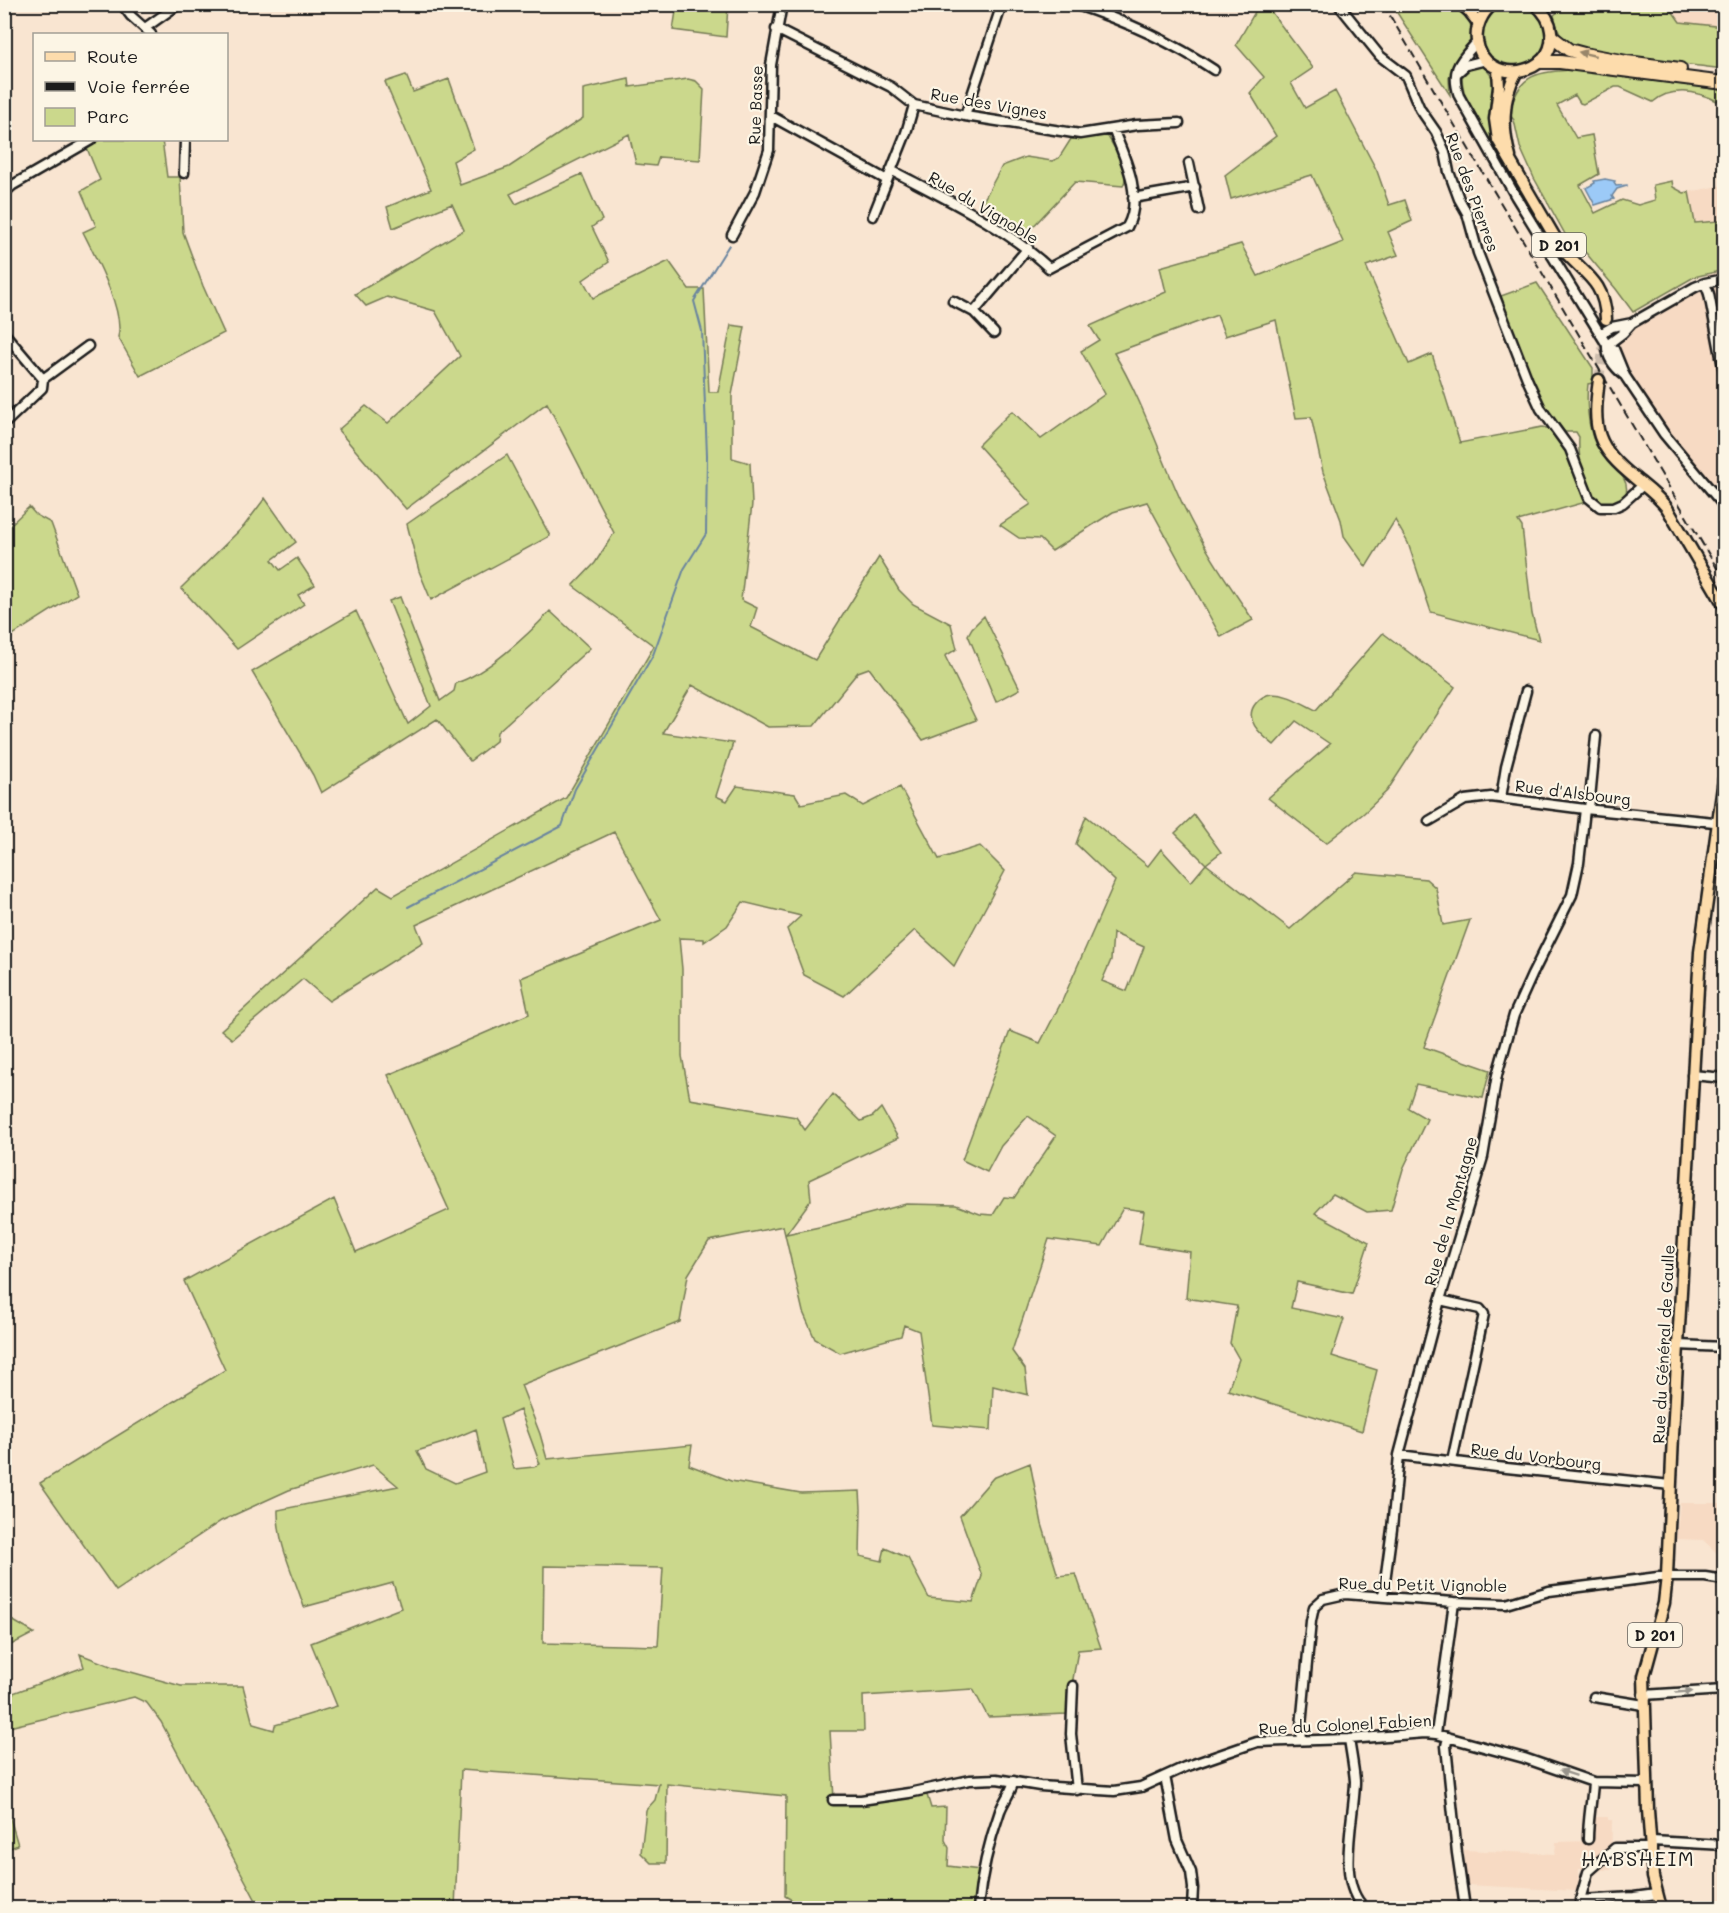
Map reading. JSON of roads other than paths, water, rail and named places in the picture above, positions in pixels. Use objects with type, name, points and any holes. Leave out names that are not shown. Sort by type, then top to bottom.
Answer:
[{"type":"highway","points":[[1552,37],[1569,50],[1584,54],[1725,75]]},
{"type":"highway","points":[[1541,62],[1560,62],[1725,83]]},
{"type":"main road","points":[[1461,4],[1479,24]]},
{"type":"main road","points":[[1491,5],[1485,11],[1479,24],[1477,42],[1480,52],[1498,69],[1516,73],[1532,68],[1541,62],[1548,52],[1552,37],[1550,24],[1546,15],[1535,4]]},
{"type":"main road","name":"D 201","points":[[1498,69],[1499,87],[1495,119],[1500,148],[1513,165],[1560,246],[1596,284],[1603,300],[1606,319]]},
{"type":"main road","name":"D 201","points":[[1513,165],[1506,139],[1505,111],[1509,85],[1516,73]]},
{"type":"main road","points":[[1599,380],[1596,414],[1602,442],[1613,459],[1667,508],[1725,605]]},
{"type":"main road","name":"Rue du Général de Gaulle","points":[[1661,1908],[1656,1894],[1646,1783],[1644,1676],[1664,1603],[1667,1576],[1700,952],[1721,823],[1725,779]]},
{"type":"street","points":[[122,4],[131,16],[148,31],[179,4]]},
{"type":"street","name":"Rue Basse","points":[[732,235],[755,192],[770,150],[771,65],[782,4]]},
{"type":"street","points":[[965,116],[1002,4]]},
{"type":"street","points":[[1074,4],[1133,26],[1189,54],[1214,70]]},
{"type":"street","name":"Rue des Pierres","points":[[1338,4],[1380,56],[1406,76],[1420,109],[1436,132],[1445,152],[1449,172],[1459,199],[1467,213],[1478,253],[1528,381],[1541,409],[1570,448],[1584,489],[1591,501],[1600,507],[1614,507],[1623,503],[1643,485]]},
{"type":"street","name":"Rue des Vignes","points":[[776,29],[891,87],[914,105],[965,116],[1080,134],[1179,123]]},
{"type":"street","points":[[1477,42],[1459,62],[1456,76],[1460,96],[1472,121],[1607,345],[1606,352],[1612,364],[1625,376],[1670,441],[1725,506]]},
{"type":"street","points":[[1456,76],[1466,65],[1486,60]]},
{"type":"street","points":[[873,216],[906,133],[914,105]]},
{"type":"street","points":[[771,116],[886,180]]},
{"type":"street","name":"Rue du Vignoble","points":[[891,170],[968,211],[1028,248],[1049,268],[1127,227],[1132,218],[1133,198],[1129,168],[1113,129]]},
{"type":"street","points":[[4,193],[13,185],[89,141]]},
{"type":"street","points":[[184,173],[185,141]]},
{"type":"street","points":[[1190,163],[1199,210]]},
{"type":"street","points":[[1133,198],[1195,187]]},
{"type":"street","points":[[974,312],[1028,248]]},
{"type":"street","points":[[1600,334],[1632,323],[1705,283],[1725,279]]},
{"type":"street","points":[[1705,283],[1725,372]]},
{"type":"street","points":[[953,301],[974,312],[994,333]]},
{"type":"street","points":[[1607,345],[1632,323]]},
{"type":"street","points":[[4,333],[43,379],[42,388],[4,424]]},
{"type":"street","points":[[43,379],[88,346]]},
{"type":"street","points":[[1500,798],[1526,691]]},
{"type":"street","name":"Rue de la Montagne","points":[[1383,1596],[1399,1455],[1440,1300],[1483,1157],[1497,1075],[1514,1016],[1572,895],[1579,863],[1596,736]]},
{"type":"street","name":"Rue d'Alsbourg","points":[[1429,821],[1465,800],[1485,797],[1721,823]]},
{"type":"street","points":[[1692,1075],[1725,1078]]},
{"type":"street","points":[[1440,1300],[1480,1309],[1484,1314],[1452,1461]]},
{"type":"street","points":[[1678,1345],[1725,1347]]},
{"type":"street","name":"Rue du Vorbourg","points":[[1399,1455],[1671,1485]]},
{"type":"street","name":"Rue du Petit Vignoble","points":[[1302,1740],[1302,1714],[1314,1607],[1323,1599],[1345,1594],[1506,1604],[1549,1591],[1667,1576],[1725,1580]]},
{"type":"street","points":[[1436,1734],[1454,1602]]},
{"type":"street","points":[[1073,1686],[1071,1734],[1077,1790]]},
{"type":"street","points":[[1594,1697],[1644,1700],[1725,1690]]},
{"type":"street","name":"Rue du Colonel Fabien","points":[[833,1800],[861,1800],[970,1780],[997,1779],[1077,1790],[1114,1791],[1141,1787],[1185,1767],[1257,1742],[1436,1734],[1524,1758],[1593,1782],[1646,1783]]},
{"type":"street","points":[[1448,1737],[1446,1746],[1457,1852],[1466,1908]]},
{"type":"street","points":[[1349,1739],[1355,1779],[1353,1821],[1348,1856],[1349,1877],[1353,1891],[1365,1908]]},
{"type":"street","points":[[1166,1776],[1177,1840],[1191,1872],[1192,1908]]},
{"type":"street","points":[[978,1908],[980,1888],[998,1819],[1014,1781]]},
{"type":"street","points":[[1588,1839],[1588,1815],[1593,1782]]},
{"type":"street","points":[[1656,1894],[1580,1900],[1588,1872],[1615,1848],[1652,1845],[1725,1845]]},
{"type":"water","points":[[1605,179],[1615,181],[1616,186],[1627,186],[1617,189],[1612,196],[1614,199],[1595,205],[1586,188],[1595,183],[1594,181]]},
{"type":"waterway","points":[[408,907],[562,826],[575,789],[653,655],[684,569],[706,534],[707,455],[702,331],[694,301],[729,245]]},
{"type":"tunnel","points":[[1599,380],[1605,336]]},
{"type":"railway","points":[[1383,4],[1724,580]]},
{"type":"district","name":"HABSHEIM","points":[[1638,1858]]}]
